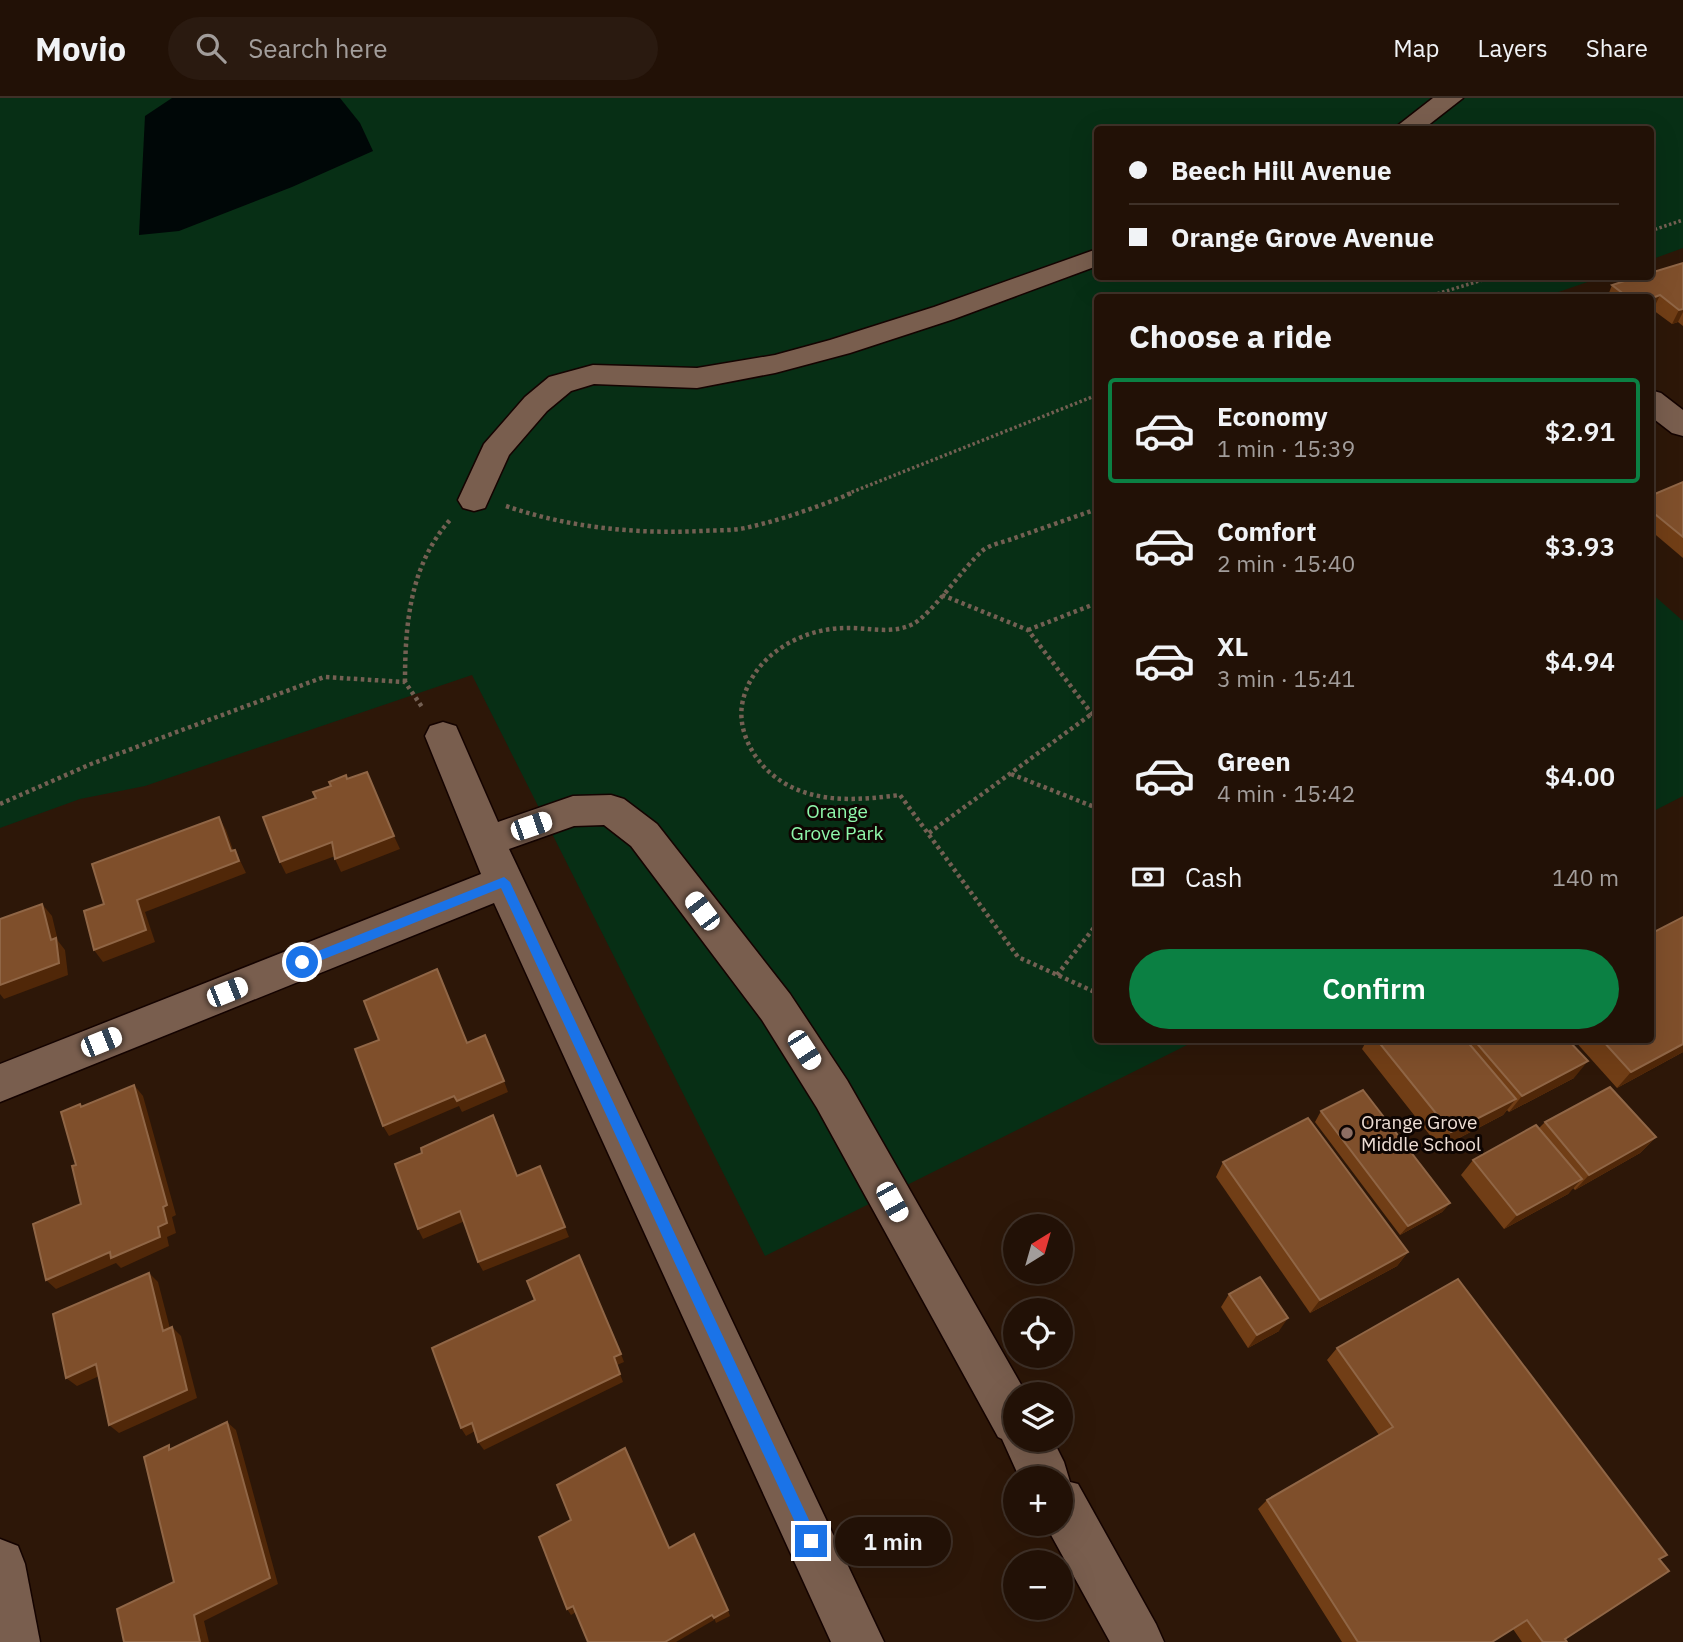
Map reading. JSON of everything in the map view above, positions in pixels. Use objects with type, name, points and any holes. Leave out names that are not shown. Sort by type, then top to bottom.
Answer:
[{"type":"street","points":[[1410,126],[1450,98]]},
{"type":"street","points":[[474,500],[495,451],[536,404],[560,384],[593,374],[697,378],[775,364],[841,347],[944,313],[1094,258]]},
{"type":"street","points":[[1654,403],[1683,426]]},
{"type":"street","points":[[443,736],[504,882],[858,1642]]},
{"type":"street","points":[[487,841],[573,811],[611,810],[643,835],[776,1007],[832,1094],[1003,1399]]},
{"type":"street","points":[[0,1083],[504,882]]},
{"type":"street","points":[[1073,1525],[1138,1642]]},
{"type":"street","points":[[0,1564],[14,1642]]},
{"type":"path","points":[[1654,231],[1683,220]]},
{"type":"path","points":[[1436,294],[1483,280]]},
{"type":"path","points":[[443,736],[405,682],[405,645],[421,560],[444,526],[474,500],[605,530],[683,532],[742,529],[810,510],[954,450],[1094,397]]},
{"type":"path","points":[[1094,510],[984,549],[916,623],[902,630],[841,628],[813,633],[783,645],[763,662],[746,685],[740,705],[740,725],[751,750],[769,772],[795,789],[824,798],[854,800],[900,795],[1018,957],[1094,992]]},
{"type":"path","points":[[942,595],[1028,630],[1094,711]]},
{"type":"path","points":[[1028,630],[1094,604]]},
{"type":"path","points":[[0,804],[91,764],[324,677],[405,682]]},
{"type":"path","points":[[929,833],[1094,714]]},
{"type":"path","points":[[1011,774],[1094,807]]},
{"type":"path","points":[[1057,975],[1094,928]]},
{"type":"green space","name":"Orange Grove Park","points":[[0,98],[1683,98],[1683,248],[1654,259],[1654,126],[1094,126],[1094,280],[1593,280],[1553,294],[1094,294],[1094,1043],[1191,1043],[765,1256],[472,675],[145,786],[80,799],[0,828]]},
{"type":"green space","points":[[1654,596],[1683,621],[1683,796],[1654,811]]},
{"type":"shaded area","points":[[172,98],[340,98],[360,123],[373,151],[292,187],[179,231],[139,235],[145,116]]},
{"type":"building","points":[[1683,263],[1683,309],[1679,310],[1660,295],[1654,297],[1654,294],[1624,294],[1612,285],[1628,280],[1654,280],[1654,272]]},
{"type":"building","points":[[1683,482],[1683,537],[1654,513],[1654,494]]},
{"type":"building","points":[[367,772],[394,836],[335,859],[332,842],[280,862],[263,817],[316,798],[313,792],[331,786],[329,782],[346,775],[347,779]]},
{"type":"building","points":[[219,817],[231,851],[235,850],[239,861],[137,900],[146,930],[94,950],[84,911],[104,904],[92,864]]},
{"type":"building","points":[[42,904],[51,940],[56,938],[59,963],[0,985],[0,919]]},
{"type":"building","points":[[1683,917],[1683,1044],[1631,1072],[1605,1043],[1654,1043],[1654,932]]},
{"type":"building","points":[[437,969],[467,1043],[485,1035],[504,1081],[457,1101],[454,1096],[383,1126],[355,1049],[379,1040],[364,1001]]},
{"type":"building","points":[[1379,1043],[1469,1043],[1516,1099],[1451,1132]]},
{"type":"building","points":[[1477,1043],[1571,1043],[1588,1061],[1522,1096]]},
{"type":"building","points":[[134,1085],[167,1205],[163,1207],[167,1223],[158,1227],[160,1237],[111,1258],[110,1252],[46,1280],[33,1224],[81,1204],[72,1166],[76,1165],[61,1112],[80,1104],[81,1107]]},
{"type":"building","points":[[1610,1087],[1656,1137],[1589,1175],[1545,1122]]},
{"type":"building","points":[[1363,1090],[1450,1203],[1408,1226],[1321,1111]]},
{"type":"building","points":[[493,1115],[517,1176],[540,1166],[565,1227],[478,1262],[460,1211],[418,1229],[395,1164],[422,1153],[421,1148]]},
{"type":"building","points":[[1308,1118],[1408,1252],[1320,1300],[1223,1162]]},
{"type":"building","points":[[1536,1125],[1582,1179],[1517,1215],[1473,1160]]},
{"type":"building","points":[[579,1255],[621,1354],[614,1357],[620,1374],[478,1442],[472,1423],[461,1428],[432,1348],[535,1300],[527,1281]]},
{"type":"building","points":[[149,1273],[163,1331],[172,1327],[187,1390],[109,1425],[96,1364],[66,1378],[53,1314]]},
{"type":"building","points":[[1260,1277],[1288,1318],[1257,1335],[1229,1294]]},
{"type":"building","points":[[1458,1279],[1667,1555],[1659,1559],[1669,1571],[1565,1639],[1567,1642],[1543,1642],[1527,1620],[1492,1642],[1358,1642],[1267,1500],[1393,1427],[1337,1348]]},
{"type":"building","points":[[227,1422],[270,1578],[194,1615],[200,1642],[124,1642],[117,1609],[174,1582],[144,1457],[169,1445],[169,1450]]},
{"type":"building","points":[[625,1448],[669,1548],[694,1534],[728,1610],[714,1618],[712,1615],[665,1642],[588,1642],[573,1606],[567,1609],[539,1537],[571,1520],[557,1485]]},
{"type":"place","name":"Orange Grove Middle School","points":[[1347,1133]]},
{"type":"route","points":[[302,962],[504,882],[811,1541]]}]
